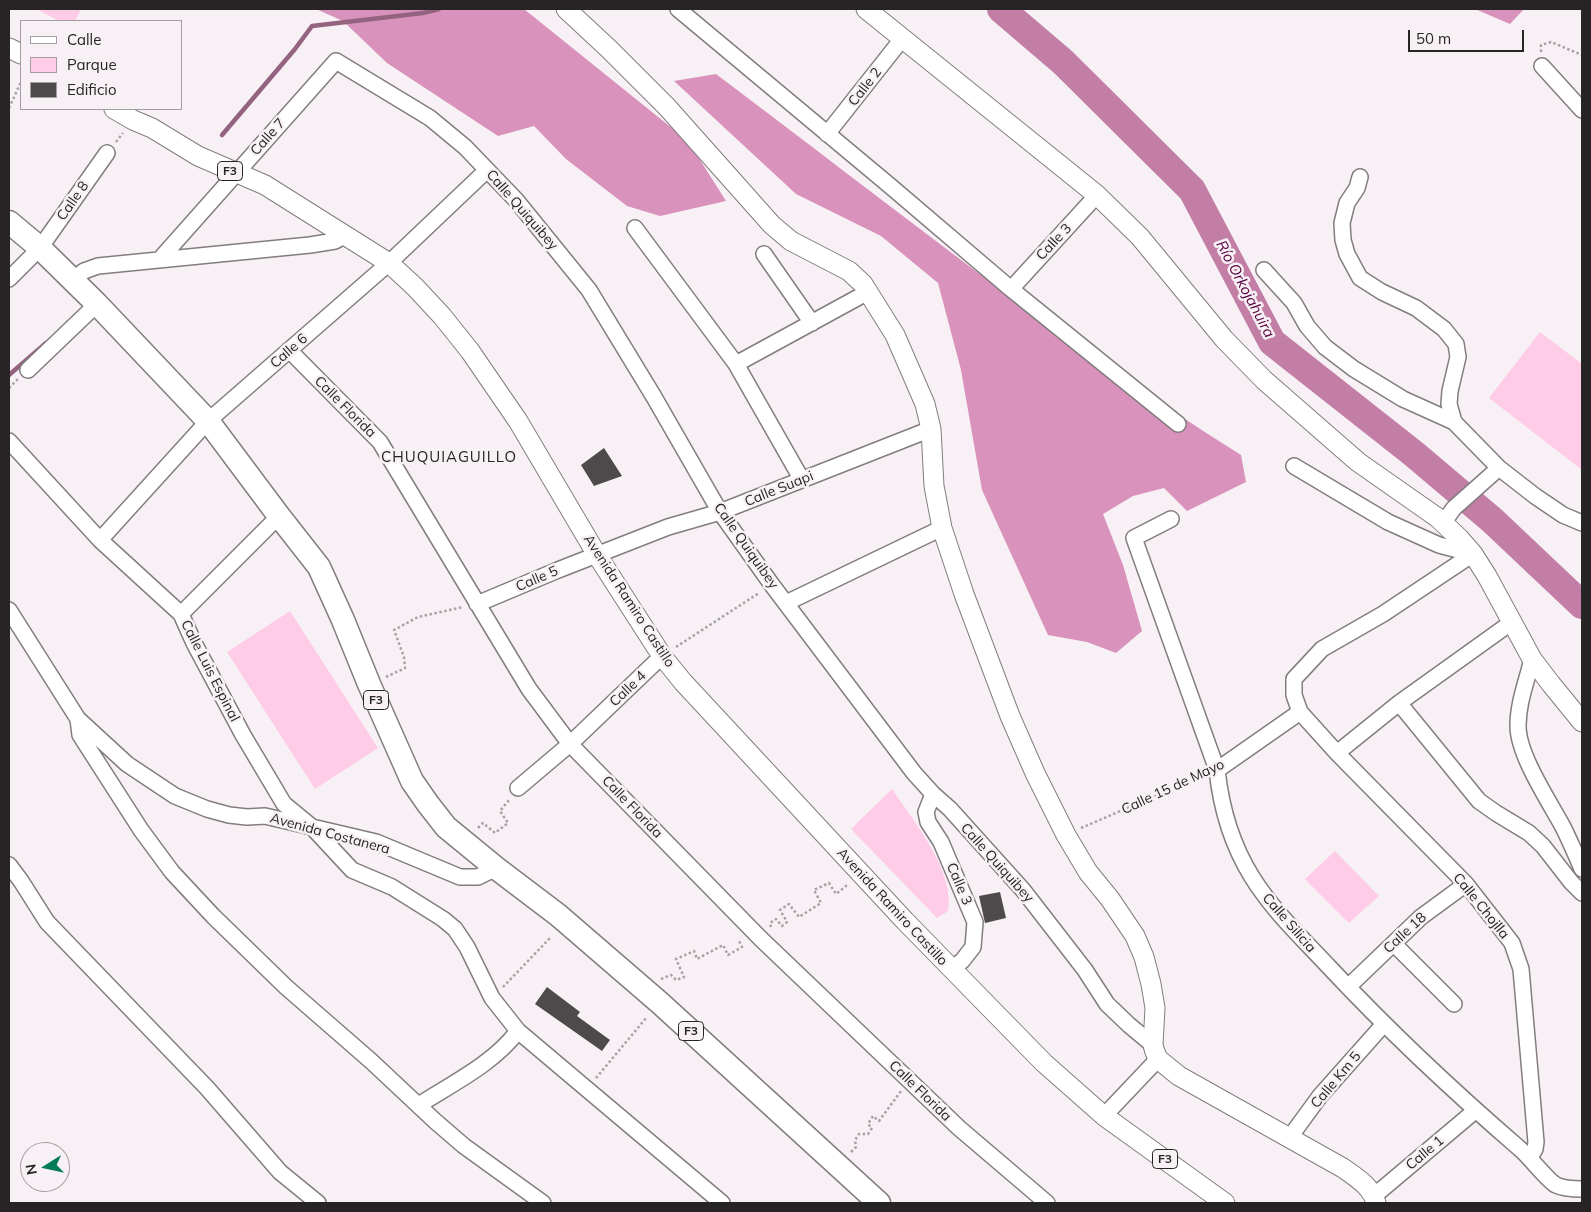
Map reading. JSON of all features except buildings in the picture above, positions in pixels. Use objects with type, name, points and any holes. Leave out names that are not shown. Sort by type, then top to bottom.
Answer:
[{"type":"highway","name":"F3","points":[[9,222],[40,248],[73,280],[208,421],[279,516],[320,566],[412,781],[446,827],[558,916],[660,1002],[879,1203]]},
{"type":"main road","points":[[566,9],[667,107],[772,226],[791,241],[848,271],[863,284],[895,335],[925,404],[931,429],[934,486],[942,528],[964,594],[1010,716],[1035,773],[1066,835],[1088,872],[1110,899],[1135,936],[1144,957],[1155,1008],[1156,1052],[1179,1076],[1343,1168],[1362,1181],[1375,1200]]},
{"type":"main road","points":[[866,9],[1097,196],[1140,237],[1224,339],[1264,380],[1358,462],[1449,515],[1532,659],[1582,722]]},
{"type":"main road","name":"Avenida Ramiro Castillo","points":[[116,110],[152,128],[198,156],[265,185],[346,234],[389,263],[422,294],[470,351],[518,421],[597,555],[662,656],[696,696],[950,969],[1044,1063],[1104,1116],[1225,1203]]},
{"type":"street","points":[[678,9],[1011,289],[1178,424]]},
{"type":"street","name":"Calle 2","points":[[827,134],[902,39]]},
{"type":"street","name":"Calle Quiquibey","points":[[336,61],[430,118],[465,147],[516,200],[589,290],[654,397],[720,512],[772,585],[914,773],[950,809],[1023,890],[1085,970],[1107,1004],[1156,1052]]},
{"type":"street","name":"Calle 7","points":[[161,258],[336,61]]},
{"type":"street","points":[[1542,66],[1582,110]]},
{"type":"street","name":"Calle 8","points":[[9,279],[40,248],[107,153]]},
{"type":"street","name":"Calle 6","points":[[100,540],[208,421],[389,263],[488,170]]},
{"type":"street","points":[[1360,177],[1357,188],[1348,203],[1342,223],[1346,254],[1360,278],[1382,292],[1416,308],[1444,329],[1456,344],[1458,357],[1450,391],[1450,404],[1454,422]]},
{"type":"street","name":"Calle 3","points":[[1011,289],[1097,196]]},
{"type":"street","points":[[636,228],[736,364],[802,480]]},
{"type":"street","points":[[73,280],[84,271],[98,266],[161,258],[310,245],[334,241],[346,234]]},
{"type":"street","points":[[764,254],[812,323]]},
{"type":"street","points":[[1264,270],[1294,303],[1307,326],[1325,347],[1354,369],[1403,399],[1454,422],[1499,468],[1534,496],[1582,524]]},
{"type":"street","points":[[736,364],[868,292]]},
{"type":"street","points":[[28,370],[97,304]]},
{"type":"street","name":"Calle Florida","points":[[290,350],[380,442],[529,689],[570,744],[761,939],[959,1128],[1046,1203]]},
{"type":"street","name":"Calle Suapi","points":[[597,555],[668,527],[720,512],[931,429]]},
{"type":"street","name":"Calle Luis Espinal","points":[[9,441],[100,540],[181,614],[194,643],[243,735],[284,804],[312,827],[352,870],[392,887],[443,919],[455,929],[492,998],[518,1031],[722,1203]]},
{"type":"street","points":[[1294,466],[1388,522],[1439,545],[1473,554]]},
{"type":"street","points":[[1449,515],[1477,486],[1499,468]]},
{"type":"street","points":[[181,614],[279,516]]},
{"type":"street","name":"Calle Silicia","points":[[1171,519],[1134,538],[1217,770],[1226,819],[1251,876],[1275,910],[1384,1024],[1476,1110],[1530,1157],[1555,1185],[1565,1188],[1582,1189]]},
{"type":"street","points":[[786,603],[942,528]]},
{"type":"street","points":[[1300,712],[1294,696],[1294,679],[1322,649],[1383,614],[1473,554]]},
{"type":"street","name":"Calle 5","points":[[477,604],[597,555]]},
{"type":"street","name":"Avenida Costanera","points":[[9,610],[78,719],[127,764],[175,796],[207,809],[229,815],[265,816],[376,842],[460,877],[478,877],[496,868]]},
{"type":"street","points":[[1337,753],[1399,703],[1512,622]]},
{"type":"street","name":"Calle 4","points":[[518,788],[570,744],[662,656]]},
{"type":"street","points":[[1532,659],[1526,686],[1520,700],[1518,728],[1522,745],[1582,869]]},
{"type":"street","points":[[1399,703],[1479,800],[1496,814],[1529,833],[1543,846],[1582,893]]},
{"type":"street","name":"Calle 15 de Mayo","points":[[1217,770],[1300,712]]},
{"type":"street","name":"Calle Chojlla","points":[[1300,712],[1337,753],[1466,884],[1512,943],[1520,969],[1536,1142],[1535,1149],[1530,1157]]},
{"type":"street","points":[[78,719],[80,735],[141,830],[172,872],[213,916],[286,987],[464,1146],[543,1203]]},
{"type":"street","name":"Calle 3","points":[[933,794],[926,812],[928,822],[941,842],[975,922],[973,947],[962,961],[950,969]]},
{"type":"street","points":[[9,865],[47,922],[208,1088],[280,1172],[318,1203]]},
{"type":"street","name":"Calle 18","points":[[1348,987],[1421,917],[1466,884]]},
{"type":"street","points":[[1394,944],[1454,1004]]},
{"type":"street","name":"Calle Km 5","points":[[1290,1137],[1320,1096],[1384,1024]]},
{"type":"street","points":[[418,1105],[484,1063],[510,1042],[518,1031]]},
{"type":"street","points":[[1104,1116],[1156,1052]]},
{"type":"street","name":"Calle 1","points":[[1375,1200],[1476,1110]]},
{"type":"path","points":[[1542,66],[1541,45],[1551,42],[1582,55]]},
{"type":"path","points":[[9,108],[20,84]]},
{"type":"path","points":[[107,153],[134,120]]},
{"type":"path","points":[[662,656],[772,585]]},
{"type":"path","points":[[369,684],[405,668],[404,657],[394,630],[418,617],[477,604]]},
{"type":"path","name":"Calle 15 de Mayo","points":[[1066,835],[1217,770]]},
{"type":"path","points":[[464,841],[484,823],[495,833],[508,823],[500,812],[518,788]]},
{"type":"path","points":[[492,998],[550,938]]},
{"type":"path","points":[[587,1089],[660,1002]]},
{"type":"path","points":[[837,1165],[856,1147],[856,1140],[859,1134],[868,1134],[872,1128],[868,1124],[873,1116],[879,1121],[910,1081]]},
{"type":"green space","points":[[36,9],[81,9],[76,20],[57,20]]},
{"type":"green space","points":[[1540,332],[1582,364],[1582,470],[1489,398]]},
{"type":"green space","points":[[290,611],[378,748],[315,789],[227,652]]},
{"type":"green space","points":[[892,789],[931,847],[945,880],[949,896],[948,911],[937,918],[851,829]]},
{"type":"green space","points":[[1335,851],[1379,896],[1349,923],[1305,879]]},
{"type":"shaded area","points":[[316,9],[524,9],[688,141],[726,201],[660,216],[627,206],[566,159],[534,126],[498,136],[387,63],[343,21]]},
{"type":"shaded area","points":[[1475,9],[1524,9],[1510,24]]},
{"type":"shaded area","points":[[716,74],[1040,318],[1173,411],[1241,455],[1246,482],[1187,511],[1164,488],[1133,496],[1103,514],[1123,565],[1142,631],[1116,653],[1087,642],[1048,635],[982,490],[961,370],[938,283],[881,236],[796,194],[674,81]]},
{"type":"waterway","points":[[222,135],[295,49],[312,26],[423,13],[439,9]]},
{"type":"waterway","name":"Río Orkojahuira","points":[[1001,9],[1063,62],[1192,190],[1272,342],[1414,454],[1492,520],[1582,605]]},
{"type":"waterway","points":[[9,375],[46,343]]},
{"type":"district","name":"CHUQUIAGUILLO","points":[[449,457]]}]
